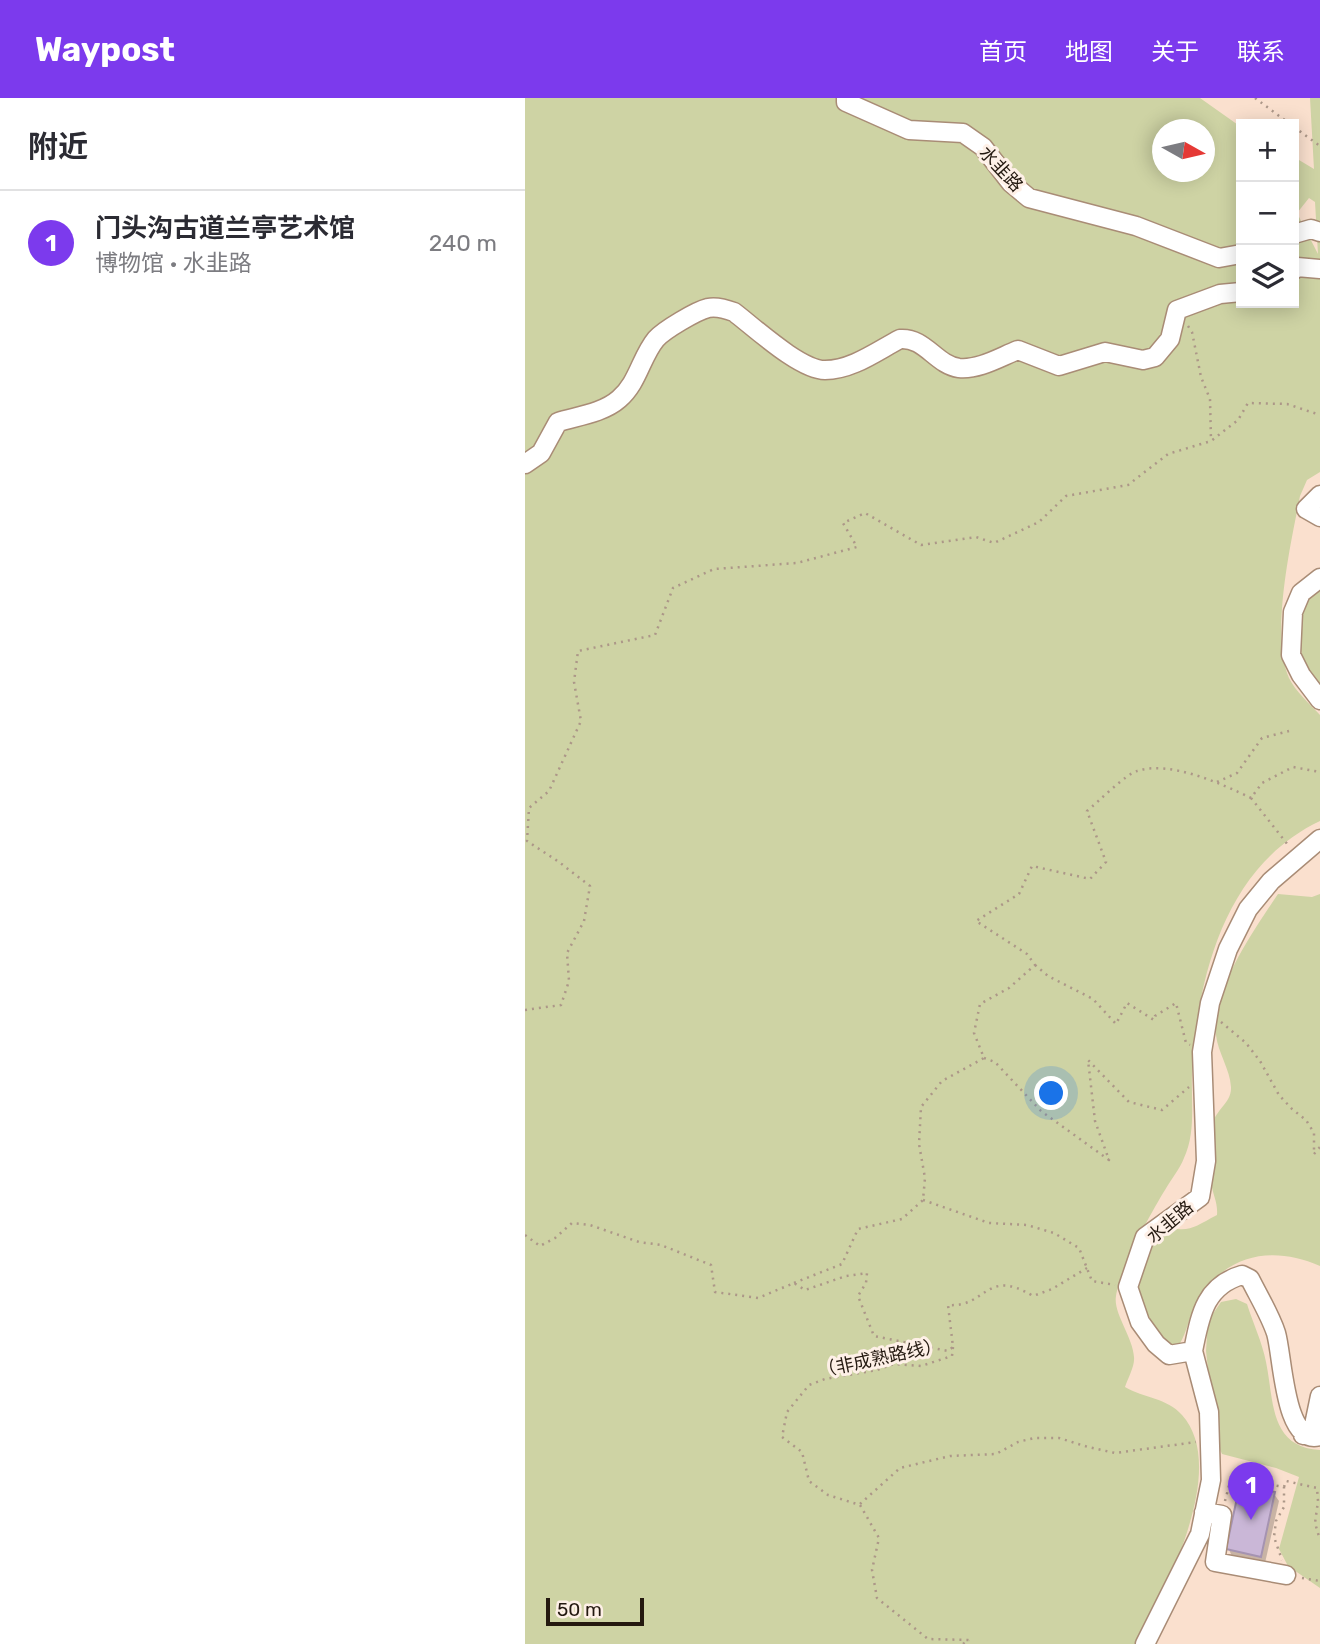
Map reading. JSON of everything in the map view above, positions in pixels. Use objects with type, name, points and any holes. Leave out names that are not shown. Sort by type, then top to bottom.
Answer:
[{"type":"street","name":"水韭路","points":[[846,98],[846,102],[909,130],[963,133],[983,147],[1011,183],[1029,198],[1136,226],[1219,258],[1236,255]]},
{"type":"street","points":[[1299,233],[1311,229],[1320,232]]},
{"type":"street","points":[[1299,267],[1320,269]]},
{"type":"street","points":[[525,464],[541,453],[558,422],[600,410],[619,400],[635,380],[657,338],[685,319],[709,308],[734,312],[802,363],[824,371],[851,366],[900,340],[907,339],[915,341],[957,368],[976,367],[1018,350],[1059,366],[1105,352],[1143,360],[1155,357],[1170,339],[1177,310],[1220,294],[1236,292]]},
{"type":"street","points":[[1320,495],[1306,509],[1320,517]]},
{"type":"street","points":[[1320,578],[1301,593],[1293,612],[1291,655],[1301,675],[1320,699]]},
{"type":"street","name":"水韭路","points":[[1128,1287],[1145,1237],[1200,1197],[1206,1161],[1202,1052],[1209,1013],[1228,950],[1248,909],[1271,881],[1320,839]]},
{"type":"street","points":[[1286,1575],[1215,1562],[1209,1412],[1193,1351],[1201,1311],[1216,1289],[1229,1278],[1242,1275],[1250,1279],[1276,1333],[1293,1422],[1311,1436],[1320,1396]]},
{"type":"street","points":[[1128,1287],[1140,1322],[1156,1344],[1169,1355],[1193,1351]]},
{"type":"street","points":[[1145,1644],[1213,1513]]},
{"type":"path","points":[[1255,98],[1283,119]]},
{"type":"path","points":[[1299,131],[1320,146]]},
{"type":"path","points":[[1177,310],[1192,331],[1201,377],[1210,399],[1211,441]]},
{"type":"path","points":[[525,1010],[561,1005],[569,981],[567,953],[584,921],[590,886],[527,841],[529,808],[549,791],[581,721],[574,682],[578,652],[655,635],[673,588],[714,569],[797,563],[857,547],[843,523],[865,513],[921,545],[976,537],[994,543],[1039,522],[1066,496],[1128,485],[1168,454],[1211,441],[1238,420],[1248,403],[1287,404],[1320,415]]},
{"type":"path","points":[[1217,782],[1237,773],[1262,738],[1289,731]]},
{"type":"path","points":[[1202,1052],[1187,1043],[1176,1003],[1153,1020],[1127,1003],[1116,1024],[1093,999],[1048,976],[1027,954],[976,921],[1019,894],[1032,866],[1090,879],[1100,870],[1106,862],[1087,811],[1135,771],[1160,768],[1217,782],[1251,798],[1299,856]]},
{"type":"path","points":[[1251,798],[1262,783],[1293,768],[1320,772]]},
{"type":"path","points":[[984,1058],[974,1032],[980,1004],[1009,988],[1035,965]]},
{"type":"path","points":[[1209,1013],[1234,1031],[1246,1044],[1260,1061],[1279,1095],[1306,1119],[1314,1133],[1314,1154],[1320,1147]]},
{"type":"path","points":[[525,1235],[540,1246],[555,1238],[572,1223],[590,1225],[639,1242],[661,1245],[711,1265],[715,1292],[758,1298],[842,1264],[858,1229],[902,1219],[923,1200],[925,1178],[919,1144],[921,1107],[942,1081],[984,1058],[995,1062],[1041,1111],[1109,1160],[1095,1121],[1088,1060],[1129,1102],[1162,1110],[1198,1080],[1203,1071]]},
{"type":"path","points":[[923,1200],[989,1223],[1027,1225],[1055,1233],[1079,1248],[1092,1281],[1128,1287]]},
{"type":"path","points":[[794,1283],[805,1290],[846,1276],[867,1273],[866,1283],[858,1296],[874,1336],[948,1351],[953,1347],[948,1305],[960,1306],[999,1285],[1018,1287],[1033,1296],[1052,1289],[1087,1268]]},
{"type":"path","name":"（非成熟路线）","points":[[859,1505],[828,1495],[809,1481],[802,1452],[782,1437],[787,1412],[809,1385],[894,1364],[921,1366],[952,1356],[953,1347]]},
{"type":"path","points":[[963,1644],[969,1640],[927,1639],[877,1598],[872,1570],[879,1538],[859,1505],[900,1468],[950,1456],[996,1454],[1018,1442],[1034,1438],[1059,1438],[1115,1452],[1210,1440]]},
{"type":"path","points":[[1213,1513],[1231,1478],[1284,1487]]},
{"type":"path","points":[[1320,1540],[1315,1523],[1317,1488],[1286,1481],[1285,1507],[1276,1521],[1274,1537],[1286,1575],[1320,1581]]},
{"type":"green space","points":[[525,98],[1200,98],[1236,123],[1236,308],[1299,308],[1299,217],[1318,254],[1315,202],[1309,198],[1299,210],[1299,160],[1314,169],[1310,98],[1320,98],[1320,472],[1307,480],[1300,496],[1284,588],[1281,638],[1289,678],[1320,715],[1320,821],[1287,841],[1261,866],[1239,895],[1222,928],[1210,963],[1195,1037],[1192,1128],[1188,1148],[1136,1242],[1116,1296],[1117,1310],[1134,1357],[1125,1387],[1169,1405],[1182,1415],[1195,1438],[1199,1466],[1196,1497],[1188,1529],[1140,1644],[525,1644]]},
{"type":"green space","points":[[1320,590],[1320,689],[1302,656],[1300,624],[1306,604]]},
{"type":"green space","points":[[1278,894],[1312,897],[1320,894],[1320,1266],[1285,1256],[1268,1255],[1236,1263],[1209,1284],[1195,1305],[1179,1345],[1170,1348],[1148,1318],[1137,1294],[1151,1232],[1160,1225],[1178,1229],[1190,1228],[1217,1215],[1210,1176],[1210,1146],[1214,1119],[1229,1098],[1231,1087],[1217,1042],[1216,1017],[1220,999],[1236,961]]},
{"type":"green space","points":[[1236,1299],[1247,1304],[1260,1340],[1273,1406],[1283,1431],[1303,1447],[1320,1450],[1320,1588],[1288,1566],[1279,1549],[1299,1477],[1222,1454],[1216,1441],[1206,1351],[1208,1321],[1221,1302]]},
{"type":"building","points":[[1240,1484],[1275,1492],[1261,1557],[1226,1549]]},
{"type":"place","name":"门头沟古道兰亭艺术馆","points":[[1251,1520]]}]
